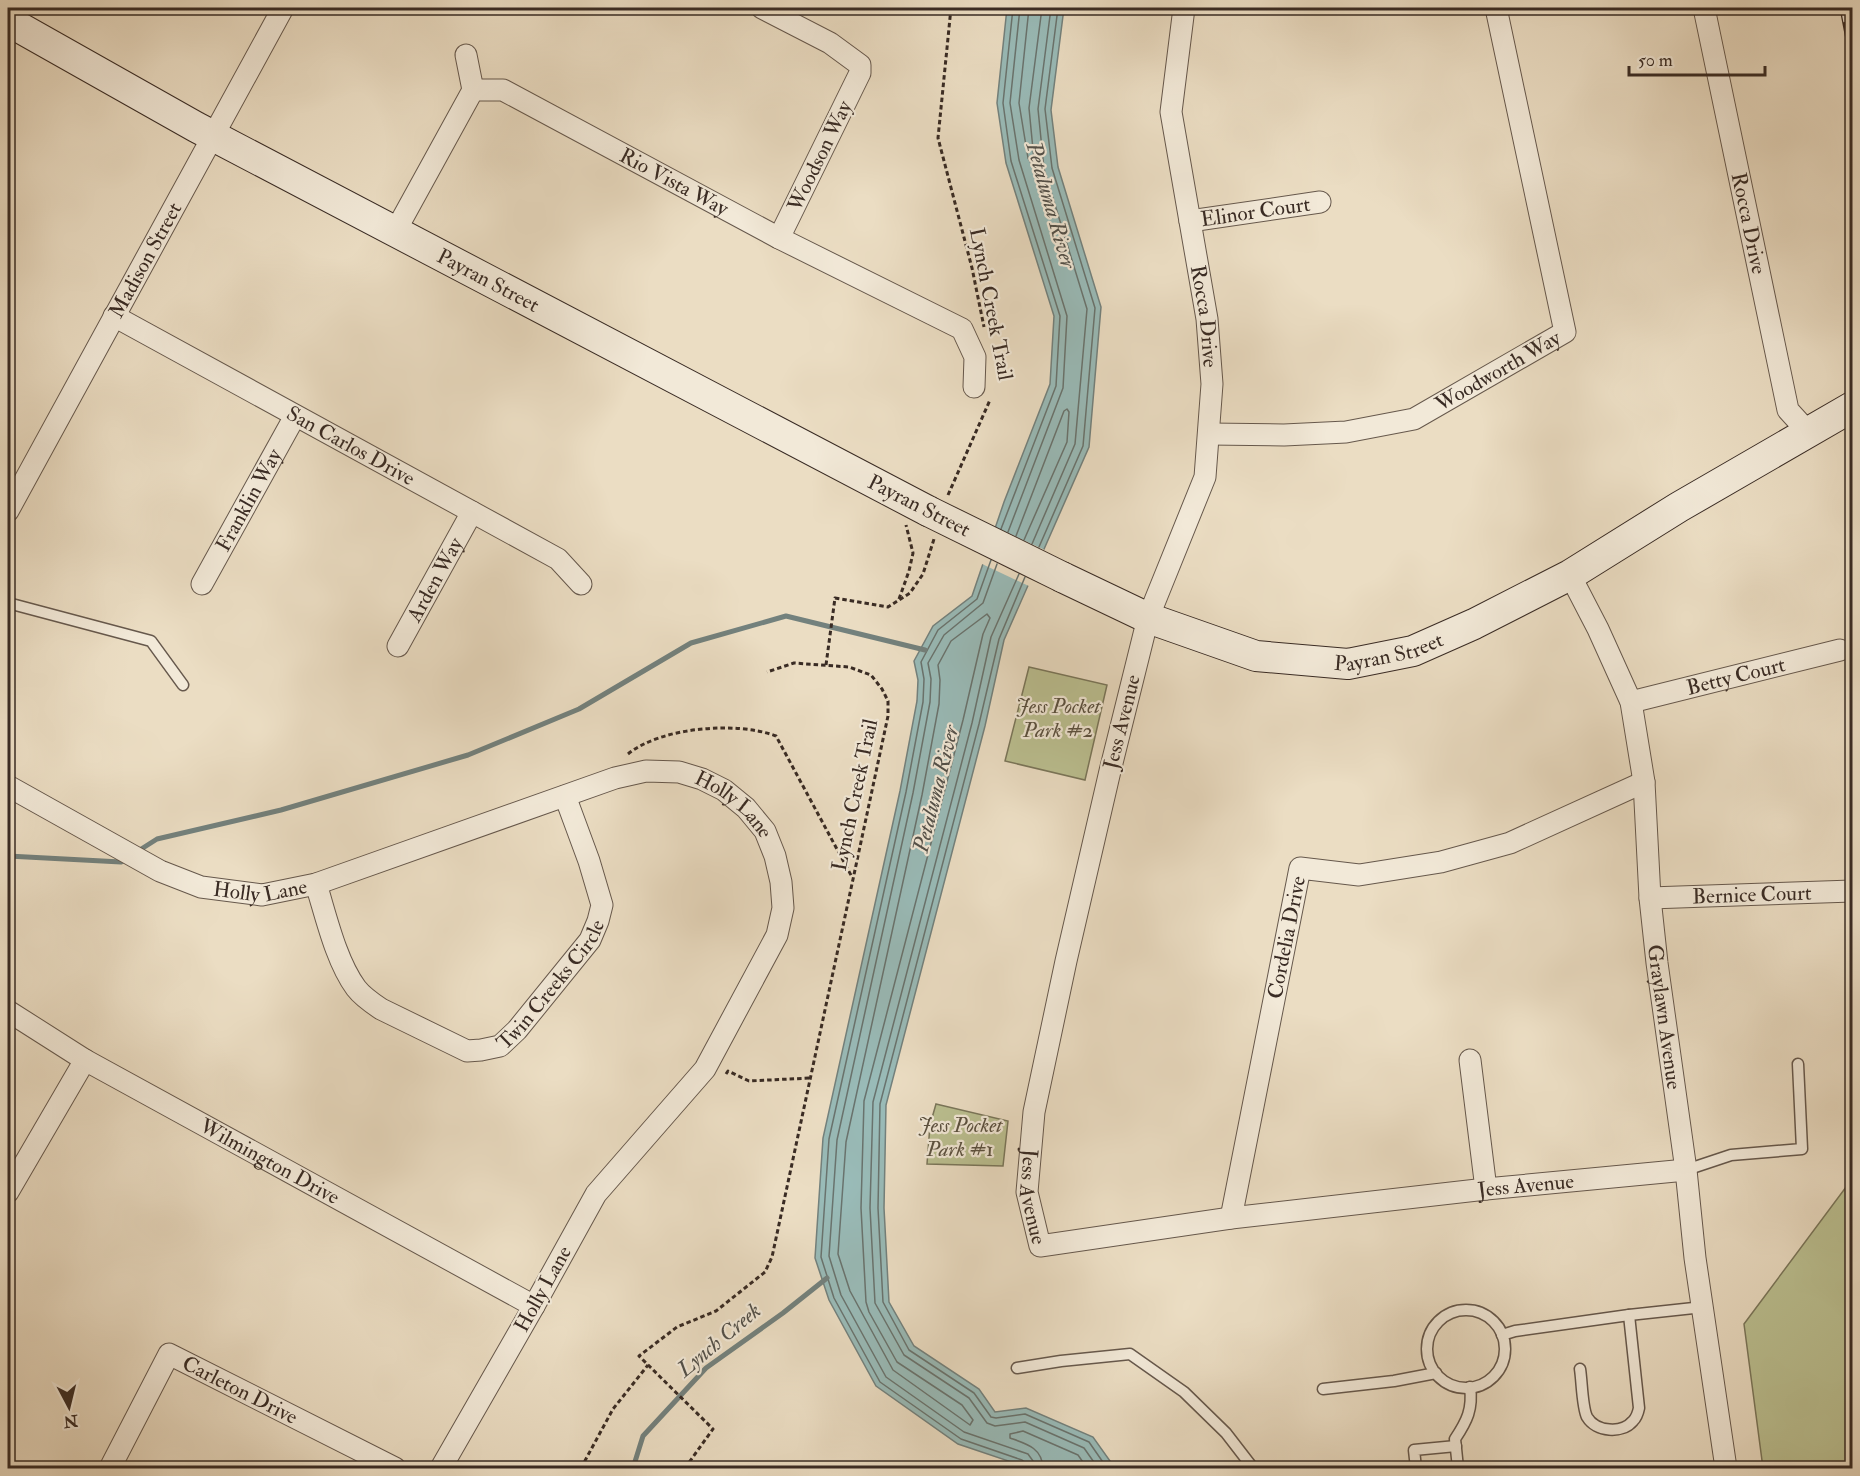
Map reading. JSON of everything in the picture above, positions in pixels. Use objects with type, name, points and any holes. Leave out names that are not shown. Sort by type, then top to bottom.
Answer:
[{"type":"main road","name":"Payran Street","points":[[8,21],[213,135],[1062,577],[1148,618],[1256,656],[1348,663],[1413,651],[1474,624],[1570,575],[1679,507],[1852,407]]},
{"type":"street","name":"Madison Street","points":[[8,511],[283,8]]},
{"type":"street","name":"Woodson Way","points":[[762,8],[830,43],[860,65],[861,73],[779,238]]},
{"type":"street","name":"Rocca Drive","points":[[1148,618],[1205,477],[1212,384],[1207,319],[1171,112],[1184,8]]},
{"type":"street","name":"Woodworth Way","points":[[1209,434],[1284,435],[1346,432],[1414,419],[1565,332],[1496,8]]},
{"type":"street","name":"Rocca Drive","points":[[1704,8],[1788,410],[1808,432]]},
{"type":"street","points":[[396,230],[472,90],[466,55]]},
{"type":"street","name":"Rio Vista Way","points":[[472,90],[502,90],[779,238],[962,329],[975,357],[982,393]]},
{"type":"street","name":"Elinor Court","points":[[1190,221],[1320,202]]},
{"type":"street","name":"San Carlos Drive","points":[[114,316],[558,559],[581,584]]},
{"type":"street","name":"Franklin Way","points":[[201,584],[295,416]]},
{"type":"street","name":"Arden Way","points":[[398,646],[472,512]]},
{"type":"street","name":"Graylawn Avenue","points":[[1570,575],[1598,628],[1631,702],[1644,782],[1650,898],[1657,963],[1686,1170],[1695,1258],[1726,1468]]},
{"type":"street","name":"Jess Avenue","points":[[1148,618],[1110,771],[1036,1100],[1027,1192],[1040,1246],[1231,1218],[1486,1189],[1686,1170]]},
{"type":"street","name":"Betty Court","points":[[1631,702],[1840,650]]},
{"type":"street","name":"Holly Lane","points":[[8,786],[160,870],[201,887],[262,895],[316,884],[615,778],[646,771],[678,772],[702,779],[724,790],[746,808],[765,831],[775,856],[781,882],[783,908],[777,934],[705,1069],[596,1194],[441,1468]]},
{"type":"street","name":"Cordelia Drive","points":[[1231,1218],[1300,868],[1359,875],[1441,862],[1510,843],[1644,782]]},
{"type":"street","name":"Twin Creeks Circle","points":[[316,884],[340,958],[356,988],[369,1000],[381,1009],[467,1051],[500,1046],[517,1030],[584,948],[598,921],[602,905],[589,861],[565,796]]},
{"type":"street","name":"Bernice Court","points":[[1650,898],[1852,891]]},
{"type":"street","name":"Wilmington Drive","points":[[8,1011],[85,1060],[534,1306]]},
{"type":"street","points":[[8,1192],[85,1060]]},
{"type":"street","points":[[1470,1060],[1486,1189]]},
{"type":"street","name":"Carleton Drive","points":[[110,1468],[169,1354],[395,1468]]},
{"type":"lane","points":[[8,603],[151,641],[183,685]]},
{"type":"lane","points":[[1686,1170],[1731,1155],[1802,1149],[1798,1064]]},
{"type":"lane","points":[[1503,1335],[1515,1331],[1629,1315],[1703,1307]]},
{"type":"lane","points":[[1461,1310],[1482,1313],[1498,1326],[1503,1335],[1505,1355],[1496,1373],[1480,1385],[1470,1387],[1451,1384],[1436,1373],[1428,1356],[1430,1335],[1435,1326],[1451,1313],[1461,1310]]},
{"type":"lane","points":[[1580,1369],[1586,1415],[1594,1425],[1604,1429],[1623,1427],[1636,1419],[1639,1408],[1629,1315]]},
{"type":"lane","points":[[1017,1368],[1130,1354],[1184,1392],[1226,1433],[1253,1468]]},
{"type":"lane","points":[[1323,1389],[1394,1381],[1436,1373]]},
{"type":"lane","points":[[1458,1468],[1455,1439],[1463,1427],[1472,1403],[1470,1387]]},
{"type":"lane","points":[[1416,1468],[1414,1450],[1456,1446]]},
{"type":"path","name":"Lynch Creek Trail","points":[[951,8],[938,138],[972,268],[985,333]]},
{"type":"path","name":"Lynch Creek Trail","points":[[898,599],[910,593],[923,574],[937,513],[982,393]]},
{"type":"path","points":[[826,666],[835,598],[888,607],[898,599],[909,572],[913,553],[905,526],[937,513]]},
{"type":"path","name":"Lynch Creek Trail","points":[[648,1365],[639,1356],[677,1327],[716,1311],[765,1272],[772,1257],[888,716],[888,701],[871,675],[849,667],[794,663],[767,672]]},
{"type":"path","points":[[699,1076],[714,1088],[728,1071],[749,1081],[810,1078]]},
{"type":"path","points":[[581,1468],[613,1408],[648,1365],[713,1429],[685,1468]]},
{"type":"green space","name":"Jess Pocket Park #2","points":[[1029,667],[1107,685],[1085,780],[1005,761]]},
{"type":"green space","name":"Jess Pocket Park #1","points":[[936,1104],[1008,1121],[1003,1166],[927,1164],[930,1125]]},
{"type":"green space","points":[[1852,1179],[1852,1468],[1763,1468],[1744,1324]]},
{"type":"water","name":"Petaluma River","points":[[1007,8],[1064,8],[1051,110],[1058,167],[1101,307],[1089,447],[1004,640],[985,726],[886,1105],[884,1208],[889,1302],[914,1346],[979,1389],[995,1412],[1026,1408],[1093,1437],[1115,1468],[1029,1468],[958,1444],[876,1386],[829,1300],[815,1258],[823,1138],[900,791],[917,701],[918,680],[914,661],[933,626],[972,596],[1004,502],[1050,384],[1054,316],[1006,163],[997,103]]},
{"type":"pier","points":[[993,526],[1047,551],[1031,587],[980,563]]},
{"type":"waterway","points":[[135,853],[157,839],[281,810],[468,755],[579,709],[691,643],[786,616],[925,650]]},
{"type":"waterway","points":[[8,856],[121,862],[128,858]]},
{"type":"waterway","name":"Lynch Creek","points":[[633,1468],[643,1436],[706,1368],[783,1313],[827,1278]]},
{"type":"railway","points":[[1843,8],[1852,55]]}]
